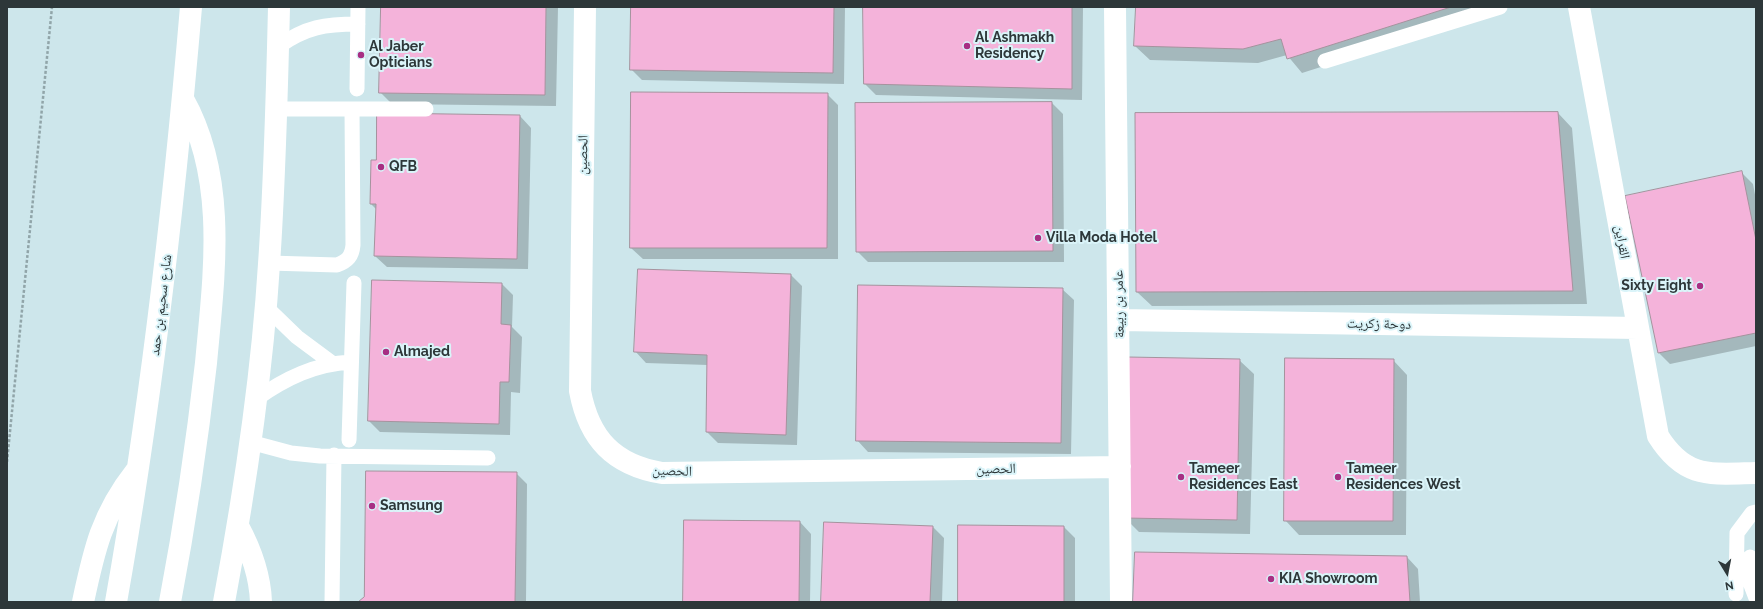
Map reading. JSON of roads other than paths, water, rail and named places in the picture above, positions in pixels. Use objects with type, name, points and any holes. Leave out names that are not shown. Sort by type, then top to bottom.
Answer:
[{"type":"main road","name":"شارع سحيم بن حمد","points":[[116,602],[156,349],[183,99],[191,7]]},
{"type":"main road","points":[[224,602],[238,526],[250,442],[266,307],[277,109],[280,7]]},
{"type":"main road","name":"الحصين","points":[[585,7],[580,392],[583,409],[590,426],[612,453],[628,463],[644,470],[662,473],[1120,467]]},
{"type":"main road","name":"عامر بن ربيعة","points":[[1115,7],[1120,320],[1121,602]]},
{"type":"main road","name":"القراين","points":[[1579,7],[1658,436],[1667,451],[1680,463],[1696,471],[1714,474],[1756,473]]},
{"type":"main road","points":[[170,602],[197,438],[213,295],[215,258],[211,182],[206,156],[194,118],[183,99]]},
{"type":"main road","name":"دوحة زكريت","points":[[1120,320],[1638,328]]},
{"type":"main road","points":[[83,602],[98,537],[118,495],[138,468]]},
{"type":"main road","points":[[238,526],[249,546],[256,569],[261,602]]},
{"type":"lane","points":[[357,90],[358,7]]},
{"type":"lane","points":[[1325,61],[1500,7]]},
{"type":"lane","points":[[278,46],[294,36],[317,27],[358,24]]},
{"type":"lane","points":[[269,263],[337,265],[347,260],[351,256],[353,245],[352,108]]},
{"type":"lane","points":[[277,109],[426,109]]},
{"type":"lane","points":[[349,440],[354,283]]},
{"type":"lane","points":[[266,307],[297,338],[332,363]]},
{"type":"lane","points":[[256,398],[292,376],[332,363],[351,362]]},
{"type":"lane","points":[[250,442],[291,453],[488,458]]},
{"type":"lane","points":[[332,602],[334,455]]},
{"type":"lane","points":[[1736,594],[1736,533],[1752,513],[1756,512]]},
{"type":"lane","points":[[1750,557],[1751,585],[1756,598]]},
{"type":"place","name":"Al Ashmakh Residency","points":[[967,46]]},
{"type":"place","name":"Al Jaber Opticians","points":[[361,55]]},
{"type":"place","name":"QFB","points":[[381,167]]},
{"type":"place","name":"Villa Moda Hotel","points":[[1038,238]]},
{"type":"place","name":"Sixty Eight","points":[[1700,286]]},
{"type":"place","name":"Almajed","points":[[386,352]]},
{"type":"place","name":"Tameer Residences East","points":[[1181,477]]},
{"type":"place","name":"Tameer Residences West","points":[[1338,477]]},
{"type":"place","name":"Samsung","points":[[372,506]]},
{"type":"place","name":"KIA Showroom","points":[[1271,579]]}]
